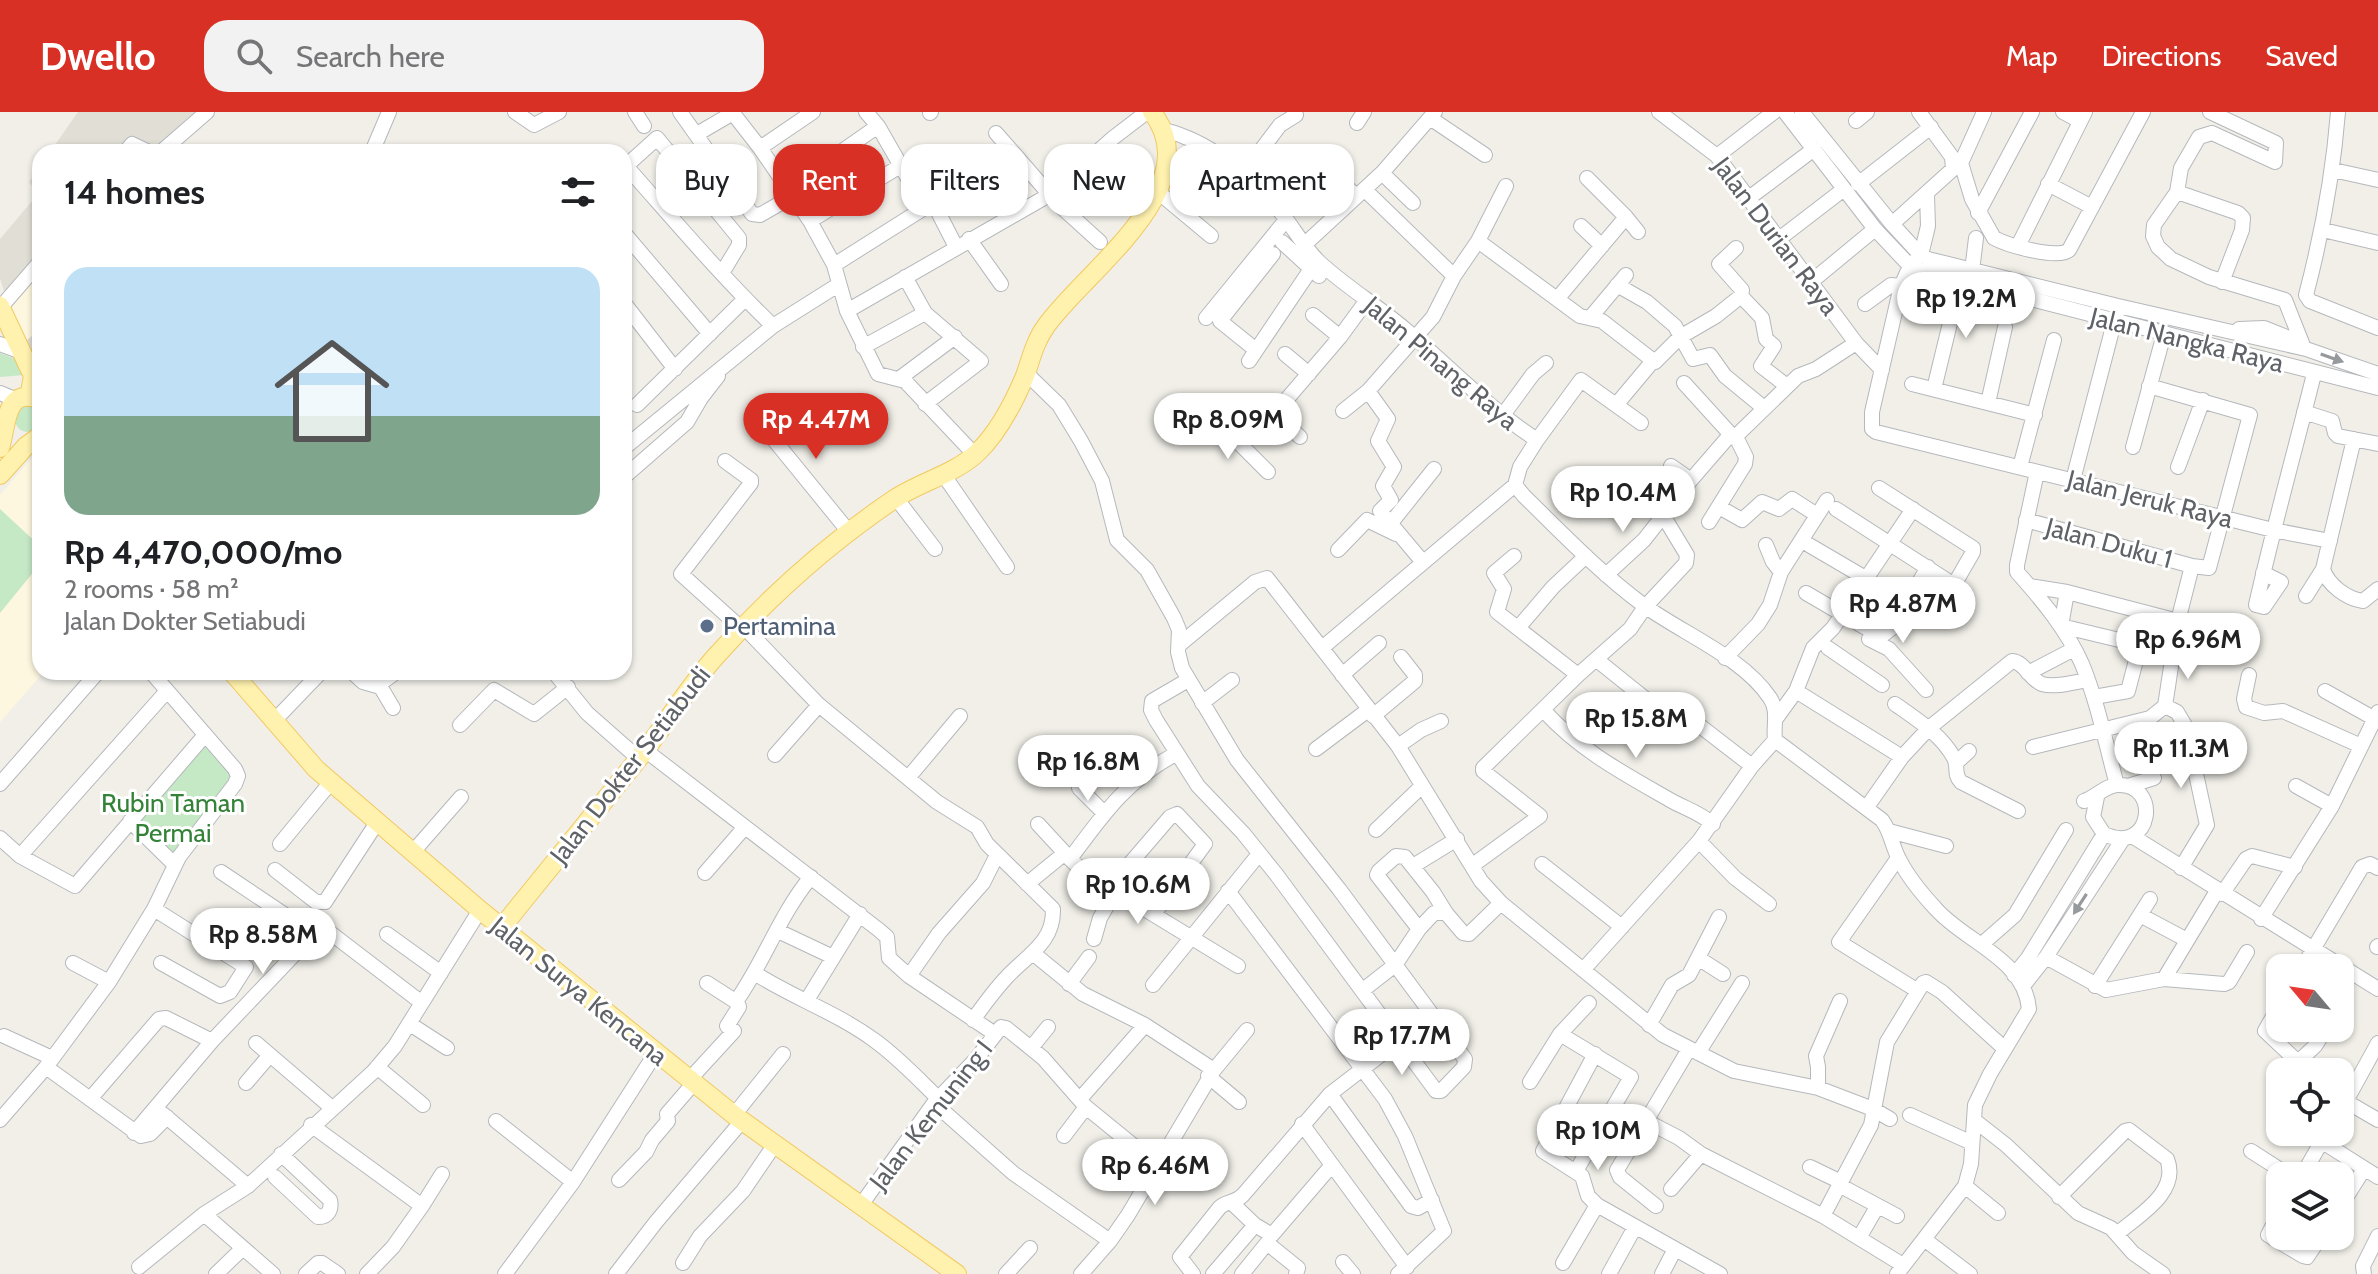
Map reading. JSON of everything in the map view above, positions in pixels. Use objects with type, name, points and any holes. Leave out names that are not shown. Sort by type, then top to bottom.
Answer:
[{"type":"main road","points":[[1149,112],[1164,130]]},
{"type":"main road","name":"Jalan Dokter Setiabudi","points":[[502,927],[642,754],[714,658],[743,628],[781,590],[849,532],[896,498],[975,455],[995,431],[1028,375],[1032,352],[1044,328],[1149,209],[1168,154],[1164,130]]},
{"type":"main road","points":[[0,306],[32,373]]},
{"type":"main road","points":[[0,448],[8,410],[22,398],[32,378]]},
{"type":"main road","points":[[0,475],[32,445]]},
{"type":"main road","name":"Jalan Surya Kencana","points":[[239,680],[316,769],[480,910],[738,1118],[957,1274]]},
{"type":"street","points":[[375,144],[389,112]]},
{"type":"street","points":[[515,112],[534,125],[559,112]]},
{"type":"street","points":[[635,112],[644,126]]},
{"type":"street","points":[[680,112],[752,214],[760,215],[773,205]]},
{"type":"street","points":[[746,128],[753,112]]},
{"type":"street","points":[[760,148],[813,112]]},
{"type":"street","points":[[866,112],[901,163]]},
{"type":"street","points":[[1106,144],[1149,112]]},
{"type":"street","name":"Jalan Durian Raya","points":[[1659,112],[1717,156],[1856,343],[1882,370]]},
{"type":"street","points":[[1717,156],[1774,112]]},
{"type":"street","name":"Jalan Nangka Raya","points":[[1785,112],[1814,149],[1855,185],[1875,229],[1910,266],[1960,282],[2116,314],[2164,334],[2313,372],[2372,379]]},
{"type":"street","points":[[1802,112],[1855,185],[1921,255],[2116,314],[2304,346],[2372,379]]},
{"type":"street","points":[[1919,112],[1930,118],[1957,163],[1978,213],[1994,238],[2053,254],[2066,253],[2143,112]]},
{"type":"street","points":[[1892,224],[1927,195],[1957,163],[1984,112]]},
{"type":"street","points":[[1978,213],[2032,112]]},
{"type":"street","points":[[2018,246],[2083,117],[2063,112]]},
{"type":"street","points":[[2307,298],[2333,170],[2338,112]]},
{"type":"street","points":[[176,144],[204,113]]},
{"type":"street","points":[[697,134],[733,113],[773,166]]},
{"type":"street","points":[[2212,133],[2217,114],[2276,143],[2275,162],[2212,133],[2199,137],[2181,168],[2177,192],[2154,225],[2153,236],[2163,253],[2222,282],[2285,300],[2307,298],[2378,328]]},
{"type":"street","points":[[1266,144],[1280,125],[1296,115]]},
{"type":"street","points":[[1304,245],[1382,173],[1433,115],[1485,155]]},
{"type":"street","points":[[1779,239],[1855,185],[1930,119]]},
{"type":"street","points":[[854,144],[878,126]]},
{"type":"street","name":"Jalan Pinang Raya","points":[[1164,130],[1191,138],[1200,144]]},
{"type":"street","points":[[996,133],[1044,189]]},
{"type":"street","points":[[632,161],[657,138],[739,238],[739,245],[722,273]]},
{"type":"street","points":[[1749,198],[1814,149]]},
{"type":"street","points":[[810,221],[901,166]]},
{"type":"street","points":[[2333,170],[2378,180]]},
{"type":"street","points":[[632,173],[773,326]]},
{"type":"street","points":[[1382,173],[1413,203]]},
{"type":"street","points":[[1587,178],[1638,232]]},
{"type":"street","points":[[2048,184],[2090,206]]},
{"type":"street","points":[[1343,411],[1368,391],[1433,317],[1506,186]]},
{"type":"street","points":[[1354,188],[1454,276]]},
{"type":"street","points":[[1157,191],[1211,236]]},
{"type":"street","points":[[2177,192],[2238,213],[2243,218],[2242,230],[2222,282]]},
{"type":"street","points":[[1882,370],[1901,286],[1910,266],[1921,255],[1928,226],[1927,195]]},
{"type":"street","points":[[847,311],[1044,198]]},
{"type":"street","points":[[807,216],[834,265],[847,311],[878,374],[900,378],[975,455]]},
{"type":"street","points":[[834,265],[912,216]]},
{"type":"street","points":[[936,216],[956,247]]},
{"type":"street","points":[[1072,216],[1100,242]]},
{"type":"street","name":"Jalan Pinang Raya","points":[[1283,216],[1304,245],[1315,268],[1367,300],[1537,440],[1520,467],[1515,485]]},
{"type":"street","points":[[1557,299],[1626,217]]},
{"type":"street","points":[[1206,318],[1285,221]]},
{"type":"street","points":[[1581,226],[1602,246]]},
{"type":"street","points":[[1812,281],[1875,229]]},
{"type":"street","points":[[2323,230],[2378,243]]},
{"type":"street","points":[[1972,271],[1976,238]]},
{"type":"street","points":[[969,239],[1001,284]]},
{"type":"street","points":[[1478,241],[1580,316],[1602,321],[1652,362]]},
{"type":"street","points":[[632,243],[710,334]]},
{"type":"street","points":[[1278,248],[1315,268],[1252,355],[1220,321],[1278,248]]},
{"type":"street","points":[[1616,405],[1652,362],[1657,361],[1680,337],[1716,316],[1741,296],[1742,290],[1719,264],[1736,248]]},
{"type":"street","points":[[0,306],[32,271]]},
{"type":"street","points":[[905,277],[925,313],[981,361],[925,404]]},
{"type":"street","points":[[1590,318],[1621,280],[1675,326],[1693,359],[1710,355],[1725,376],[1764,408]]},
{"type":"street","points":[[1934,389],[1960,282]]},
{"type":"street","points":[[632,442],[773,326],[838,285]]},
{"type":"street","points":[[1865,304],[1891,285],[1901,286]]},
{"type":"street","points":[[1741,296],[1762,318],[1766,339],[1774,346],[1761,366],[1787,386]]},
{"type":"street","points":[[637,405],[745,299]]},
{"type":"street","points":[[1275,413],[1340,337],[1367,300]]},
{"type":"street","points":[[2285,300],[2304,346]]},
{"type":"street","points":[[632,313],[675,369]]},
{"type":"street","points":[[863,347],[925,313]]},
{"type":"street","points":[[2073,480],[2116,314]]},
{"type":"street","points":[[1313,315],[1340,337]]},
{"type":"street","points":[[1988,403],[2005,327]]},
{"type":"street","points":[[2133,447],[2164,334]]},
{"type":"street","points":[[900,378],[955,337]]},
{"type":"street","points":[[2020,467],[2054,340]]},
{"type":"street","points":[[1606,575],[1644,540],[1691,480],[1733,436],[1804,372],[1816,369],[1856,343]]},
{"type":"street","points":[[0,344],[24,353]]},
{"type":"street","points":[[1285,354],[1309,374]]},
{"type":"street","points":[[1503,415],[1533,374],[1546,363]]},
{"type":"street","points":[[632,470],[687,422],[725,364]]},
{"type":"street","name":"Jalan Jeruk Raya","points":[[1882,370],[1872,412],[1872,429],[2273,530],[2330,541]]},
{"type":"street","points":[[2263,573],[2313,372]]},
{"type":"street","points":[[1028,375],[1059,405],[1081,441],[1102,481],[1117,540],[1147,570],[1157,587],[1179,630],[1179,659],[1188,680],[1237,760],[1465,1059],[1464,1067],[1441,1091],[1436,1091],[1243,833],[1209,801],[1156,720],[1151,703],[1188,680]]},
{"type":"street","points":[[1537,440],[1581,380],[1641,423]]},
{"type":"street","points":[[1684,383],[1733,436],[1746,457],[1745,464],[1709,522]]},
{"type":"street","points":[[1912,384],[2035,415]]},
{"type":"street","points":[[2033,747],[2150,718],[2165,706],[2178,621],[2192,566],[2211,566],[2250,415],[2149,386]]},
{"type":"street","points":[[1368,391],[1388,419],[1378,441],[1394,467],[1383,486],[1391,500],[1380,511],[1422,561]]},
{"type":"street","points":[[2178,467],[2203,400]]},
{"type":"street","points":[[1268,472],[1233,438],[1232,432],[1255,403],[1264,403],[1300,437]]},
{"type":"street","points":[[2304,412],[2332,421],[2335,433],[2378,444]]},
{"type":"street","points":[[753,414],[849,532]]},
{"type":"street","points":[[652,426],[687,422]]},
{"type":"street","points":[[2306,596],[2323,569],[2354,439]]},
{"type":"street","points":[[725,461],[751,483],[681,574],[743,628],[819,705],[943,807],[977,827],[997,855],[1053,909],[1051,928],[1034,954],[1004,981],[973,1020]]},
{"type":"street","points":[[1671,466],[1691,480]]},
{"type":"street","points":[[1391,523],[1434,469]]},
{"type":"street","points":[[2019,980],[2046,957],[2128,838],[2142,828],[2147,816],[2146,803],[2139,792],[2123,785],[2088,680],[2074,649],[2061,626],[2017,572],[2037,472]]},
{"type":"street","points":[[943,474],[1007,567]]},
{"type":"street","points":[[1322,648],[1515,485],[1606,575],[1645,607],[1725,658],[1762,687],[1773,702],[1775,740],[1752,766],[1699,841],[1583,970]]},
{"type":"street","points":[[1879,488],[1973,548],[1954,585],[1942,598]]},
{"type":"street","points":[[896,498],[935,549]]},
{"type":"street","points":[[1719,507],[1742,520],[1762,502],[1779,509],[1792,499],[1817,515]]},
{"type":"street","points":[[1725,658],[1758,624],[1770,605],[1781,572],[1817,515],[1831,504],[1954,585]]},
{"type":"street","points":[[1775,720],[1796,691],[1807,670],[1813,648],[1837,621],[1913,509]]},
{"type":"street","points":[[1473,865],[1540,816],[1482,769],[1630,629],[1645,607],[1687,560],[1664,517]]},
{"type":"street","points":[[1338,550],[1367,520],[1403,538]]},
{"type":"street","name":"Jalan Duku 1","points":[[2026,520],[2192,566]]},
{"type":"street","points":[[1766,545],[1781,572]]},
{"type":"street","points":[[1809,545],[1867,579]]},
{"type":"street","points":[[1514,556],[1494,573],[1504,589],[1497,612],[1578,675]]},
{"type":"street","points":[[1518,628],[1543,598],[1586,556]]},
{"type":"street","points":[[1837,621],[1878,635],[1888,633],[1928,567]]},
{"type":"street","points":[[2323,569],[2330,582],[2354,600],[2363,601],[2378,589]]},
{"type":"street","points":[[1179,645],[1255,582],[1267,578],[1398,746],[1489,893],[1649,1025],[1693,1051],[1734,1071],[1818,1088],[1873,1109],[1890,1119]]},
{"type":"street","points":[[2030,586],[2067,592],[2178,621]]},
{"type":"street","points":[[2061,626],[2067,592]]},
{"type":"street","points":[[1806,593],[1837,621],[1885,646],[1926,690]]},
{"type":"street","points":[[1807,670],[1828,648],[1837,621]]},
{"type":"street","points":[[2061,626],[2140,645],[2128,691],[2094,697]]},
{"type":"street","points":[[1342,675],[1379,643]]},
{"type":"street","points":[[1828,648],[1882,685]]},
{"type":"street","points":[[2028,673],[2074,649]]},
{"type":"street","points":[[1316,749],[1415,681],[1415,675],[1401,657]]},
{"type":"street","points":[[1597,660],[1658,709],[1665,710],[1673,705],[1752,766]]},
{"type":"street","points":[[1867,807],[1902,757],[1929,728],[2016,660],[2044,684],[2088,680]]},
{"type":"street","points":[[2249,675],[2244,699],[2246,707],[2264,713],[2283,711],[2361,746]]},
{"type":"street","points":[[3,1112],[49,1063],[109,982],[154,909],[175,865],[238,776],[158,680]]},
{"type":"street","points":[[273,722],[313,680]]},
{"type":"street","points":[[361,680],[380,686],[393,708]]},
{"type":"street","points":[[380,686],[387,680]]},
{"type":"street","points":[[561,680],[587,713],[860,914],[887,937],[889,958],[909,976],[973,1020],[1031,1048],[1083,1103],[1156,1164]]},
{"type":"street","points":[[1202,703],[1232,680]]},
{"type":"street","points":[[0,773],[83,681]]},
{"type":"street","points":[[0,784],[83,681]]},
{"type":"street","points":[[460,725],[494,690],[534,714],[568,687]]},
{"type":"street","points":[[20,856],[167,691]]},
{"type":"street","points":[[1796,691],[1902,757]]},
{"type":"street","points":[[2261,919],[2332,806],[2376,715],[2325,691]]},
{"type":"street","points":[[1895,704],[1929,728],[1956,763],[1956,778],[2018,811]]},
{"type":"street","points":[[775,755],[819,705]]},
{"type":"street","points":[[2165,706],[2177,712],[2186,727],[2207,825],[2181,868]]},
{"type":"street","points":[[1544,711],[1567,736],[1593,755],[1630,779],[1694,810],[1713,824]]},
{"type":"street","points":[[908,778],[960,716]]},
{"type":"street","points":[[1398,746],[1441,721]]},
{"type":"street","points":[[0,838],[20,856],[75,886],[205,735]]},
{"type":"street","points":[[1648,1122],[1701,1154],[1823,1216],[1859,1238],[1900,1270],[1965,1186],[1975,1105],[2029,1009],[2019,980],[1982,944],[1945,919],[1919,890],[1898,858],[1882,820],[1775,740]]},
{"type":"street","points":[[1956,763],[1969,751]]},
{"type":"street","points":[[1027,884],[1067,856],[1144,772],[1177,753]]},
{"type":"street","points":[[2154,778],[2109,787],[2091,799],[2093,817],[2104,834],[2128,838],[2378,989]]},
{"type":"street","points":[[280,844],[331,782]]},
{"type":"street","points":[[1376,830],[1422,786]]},
{"type":"street","points":[[2296,786],[2332,806]]},
{"type":"street","points":[[1079,788],[1104,813]]},
{"type":"street","points":[[412,853],[461,797]]},
{"type":"street","points":[[1094,939],[1112,890],[1170,817],[1177,814],[1205,844],[1154,914]]},
{"type":"street","points":[[130,821],[175,865]]},
{"type":"street","points":[[275,870],[316,902],[325,902],[378,821]]},
{"type":"street","points":[[1038,824],[1067,856],[1112,890],[1238,966]]},
{"type":"street","points":[[705,873],[745,827]]},
{"type":"street","points":[[1982,944],[2015,915],[2066,830]]},
{"type":"street","points":[[1889,831],[1946,846]]},
{"type":"street","points":[[2019,980],[2028,958],[2104,834]]},
{"type":"street","points":[[1413,866],[1457,839]]},
{"type":"street","points":[[1699,841],[1735,878],[1769,904]]},
{"type":"street","points":[[1153,985],[1259,854]]},
{"type":"street","points":[[909,976],[939,933],[983,883],[997,855]]},
{"type":"street","points":[[1419,929],[1377,873],[1400,855],[1413,866],[1463,933],[1469,934],[1501,903]]},
{"type":"street","points":[[2164,979],[2187,940],[2246,859],[2252,856],[2295,867]]},
{"type":"street","points":[[1898,858],[1839,942],[1918,991]]},
{"type":"street","points":[[1542,864],[1622,927]]},
{"type":"street","points":[[2311,954],[2362,867],[2370,864],[2378,868]]},
{"type":"street","points":[[4,1036],[49,1063],[134,1133],[162,1113],[212,1041],[310,935],[221,872]]},
{"type":"street","points":[[737,1000],[756,974],[792,901],[811,877]]},
{"type":"street","points":[[1228,891],[1385,1099],[1405,1136],[1444,1233],[1402,1271],[1302,1124]]},
{"type":"street","points":[[2095,986],[2150,899]]},
{"type":"street","points":[[154,909],[246,967],[230,992],[220,996],[161,963]]},
{"type":"street","points":[[139,1267],[204,1214],[248,1186],[377,1067],[410,1024],[480,910]]},
{"type":"street","points":[[1363,990],[1395,965],[1419,929],[1434,913],[1446,913]]},
{"type":"street","points":[[807,1000],[860,914]]},
{"type":"street","points":[[2140,915],[2187,940]]},
{"type":"street","points":[[1649,1025],[1672,985],[1689,975],[1719,917]]},
{"type":"street","points":[[328,931],[422,1003]]},
{"type":"street","points":[[778,931],[833,957]]},
{"type":"street","points":[[387,934],[441,973]]},
{"type":"street","points":[[2046,957],[2106,990],[2164,979],[2224,984],[2229,982],[2247,952]]},
{"type":"street","points":[[1034,954],[1069,984],[1145,1025],[1211,1073],[1239,1102]]},
{"type":"street","points":[[1069,984],[1089,957]]},
{"type":"street","points":[[1698,958],[1723,974]]},
{"type":"street","points":[[73,963],[109,982]]},
{"type":"street","points":[[756,974],[874,1040],[1013,1173],[1110,1241]]},
{"type":"street","points":[[1823,1216],[1868,1133],[1887,1042],[1926,982],[1942,992],[2005,1049]]},
{"type":"street","points":[[707,983],[737,1000]]},
{"type":"street","points":[[1656,1206],[1620,1177],[1617,1170],[1693,1051],[1742,983]]},
{"type":"street","points":[[619,1180],[646,1152],[668,1121],[667,1114],[734,1031],[727,1026],[739,1007],[737,1000]]},
{"type":"street","points":[[1818,1088],[1816,1056],[1840,1001]]},
{"type":"street","points":[[1530,1082],[1560,1034],[1589,1003]]},
{"type":"street","points":[[90,1099],[159,1019],[166,1018],[212,1041]]},
{"type":"street","points":[[410,1024],[447,1048]]},
{"type":"street","points":[[1064,1136],[1083,1103],[1145,1025]]},
{"type":"street","points":[[1031,1048],[1048,1027]]},
{"type":"street","name":"Jalan Kemuning I","points":[[861,1205],[936,1101],[999,1030]]},
{"type":"street","points":[[1081,1274],[1110,1241],[1211,1073],[1247,1030]]},
{"type":"street","points":[[1560,1034],[1631,1077],[1576,1171]]},
{"type":"street","points":[[1193,1274],[1180,1259],[1181,1254],[1224,1203],[1232,1203],[1243,1195],[1330,1094],[1400,1040]]},
{"type":"street","points":[[2276,1042],[2291,1058]]},
{"type":"street","points":[[256,1043],[332,1108]]},
{"type":"street","points":[[2354,1088],[2377,1049]]},
{"type":"street","points":[[505,1274],[573,1182],[655,1054]]},
{"type":"street","points":[[616,1274],[738,1118],[783,1054]]},
{"type":"street","points":[[1595,1054],[1543,1147],[1546,1155],[1576,1171],[1585,1181],[1590,1199],[1597,1205],[1717,1273]]},
{"type":"street","points":[[246,1083],[270,1055]]},
{"type":"street","points":[[377,1067],[423,1105]]},
{"type":"street","points":[[1330,1094],[1411,1206],[1418,1208],[1432,1200]]},
{"type":"street","points":[[2354,1111],[2378,1120]]},
{"type":"street","points":[[162,1113],[248,1186]]},
{"type":"street","points":[[1910,1115],[1972,1143]]},
{"type":"street","points":[[1974,1120],[2006,1145],[2059,1197],[2085,1218],[2118,1233],[2133,1253],[2163,1274]]},
{"type":"street","points":[[496,1121],[573,1182]]},
{"type":"street","points":[[311,1125],[422,1206]]},
{"type":"street","points":[[2059,1197],[2129,1130],[2167,1159],[2171,1175],[2154,1203],[2118,1233]]},
{"type":"street","points":[[683,1263],[700,1236],[743,1191],[775,1144]]},
{"type":"street","points":[[2336,1146],[2378,1177]]},
{"type":"street","points":[[2251,1151],[2268,1162]]},
{"type":"street","points":[[275,1177],[318,1217],[327,1215],[330,1200],[281,1154]]},
{"type":"street","points":[[1671,1189],[1701,1154]]},
{"type":"street","points":[[1232,1203],[1255,1225],[1273,1234],[1332,1165]]},
{"type":"street","points":[[1810,1167],[1897,1216]]},
{"type":"street","points":[[2354,1185],[2364,1169]]},
{"type":"street","points":[[367,1274],[393,1247],[442,1174]]},
{"type":"street","points":[[1965,1186],[1998,1213]]},
{"type":"street","points":[[1563,1263],[1597,1205]]},
{"type":"street","points":[[1859,1238],[1877,1207]]},
{"type":"street","points":[[204,1214],[273,1274]]},
{"type":"street","points":[[1213,1274],[1255,1225]]},
{"type":"street","points":[[1609,1274],[1635,1227]]},
{"type":"street","points":[[2364,1270],[2374,1233]]},
{"type":"street","points":[[1924,1239],[1970,1274]]},
{"type":"street","points":[[1242,1274],[1267,1243],[1298,1268],[1296,1274]]},
{"type":"street","points":[[216,1274],[243,1248]]},
{"type":"street","points":[[1006,1274],[1030,1248]]},
{"type":"street","points":[[1662,1274],[1675,1249]]},
{"type":"street","points":[[2293,1250],[2303,1256],[2312,1250]]},
{"type":"street","points":[[306,1274],[318,1263],[338,1274]]},
{"type":"shaded area","points":[[78,112],[198,112],[164,144],[56,144]]},
{"type":"shaded area","points":[[32,201],[32,265],[6,296],[0,279],[0,239]]},
{"type":"shaded area","points":[[32,276],[32,336],[26,341],[8,305]]},
{"type":"shaded area","points":[[32,336],[32,355],[26,341]]},
{"type":"shaded area","points":[[32,458],[32,680],[37,680],[0,722],[0,495]]},
{"type":"green space","points":[[0,353],[18,360],[24,375],[0,377]]},
{"type":"green space","points":[[32,407],[32,431],[28,432],[19,428],[15,419],[19,410]]},
{"type":"green space","points":[[0,509],[32,539],[32,574],[0,613]]},
{"type":"green space","name":"Rubin Taman Permai","points":[[205,735],[238,776],[175,865],[130,821]]},
{"type":"place","name":"Pertamina","points":[[707,626]]}]
